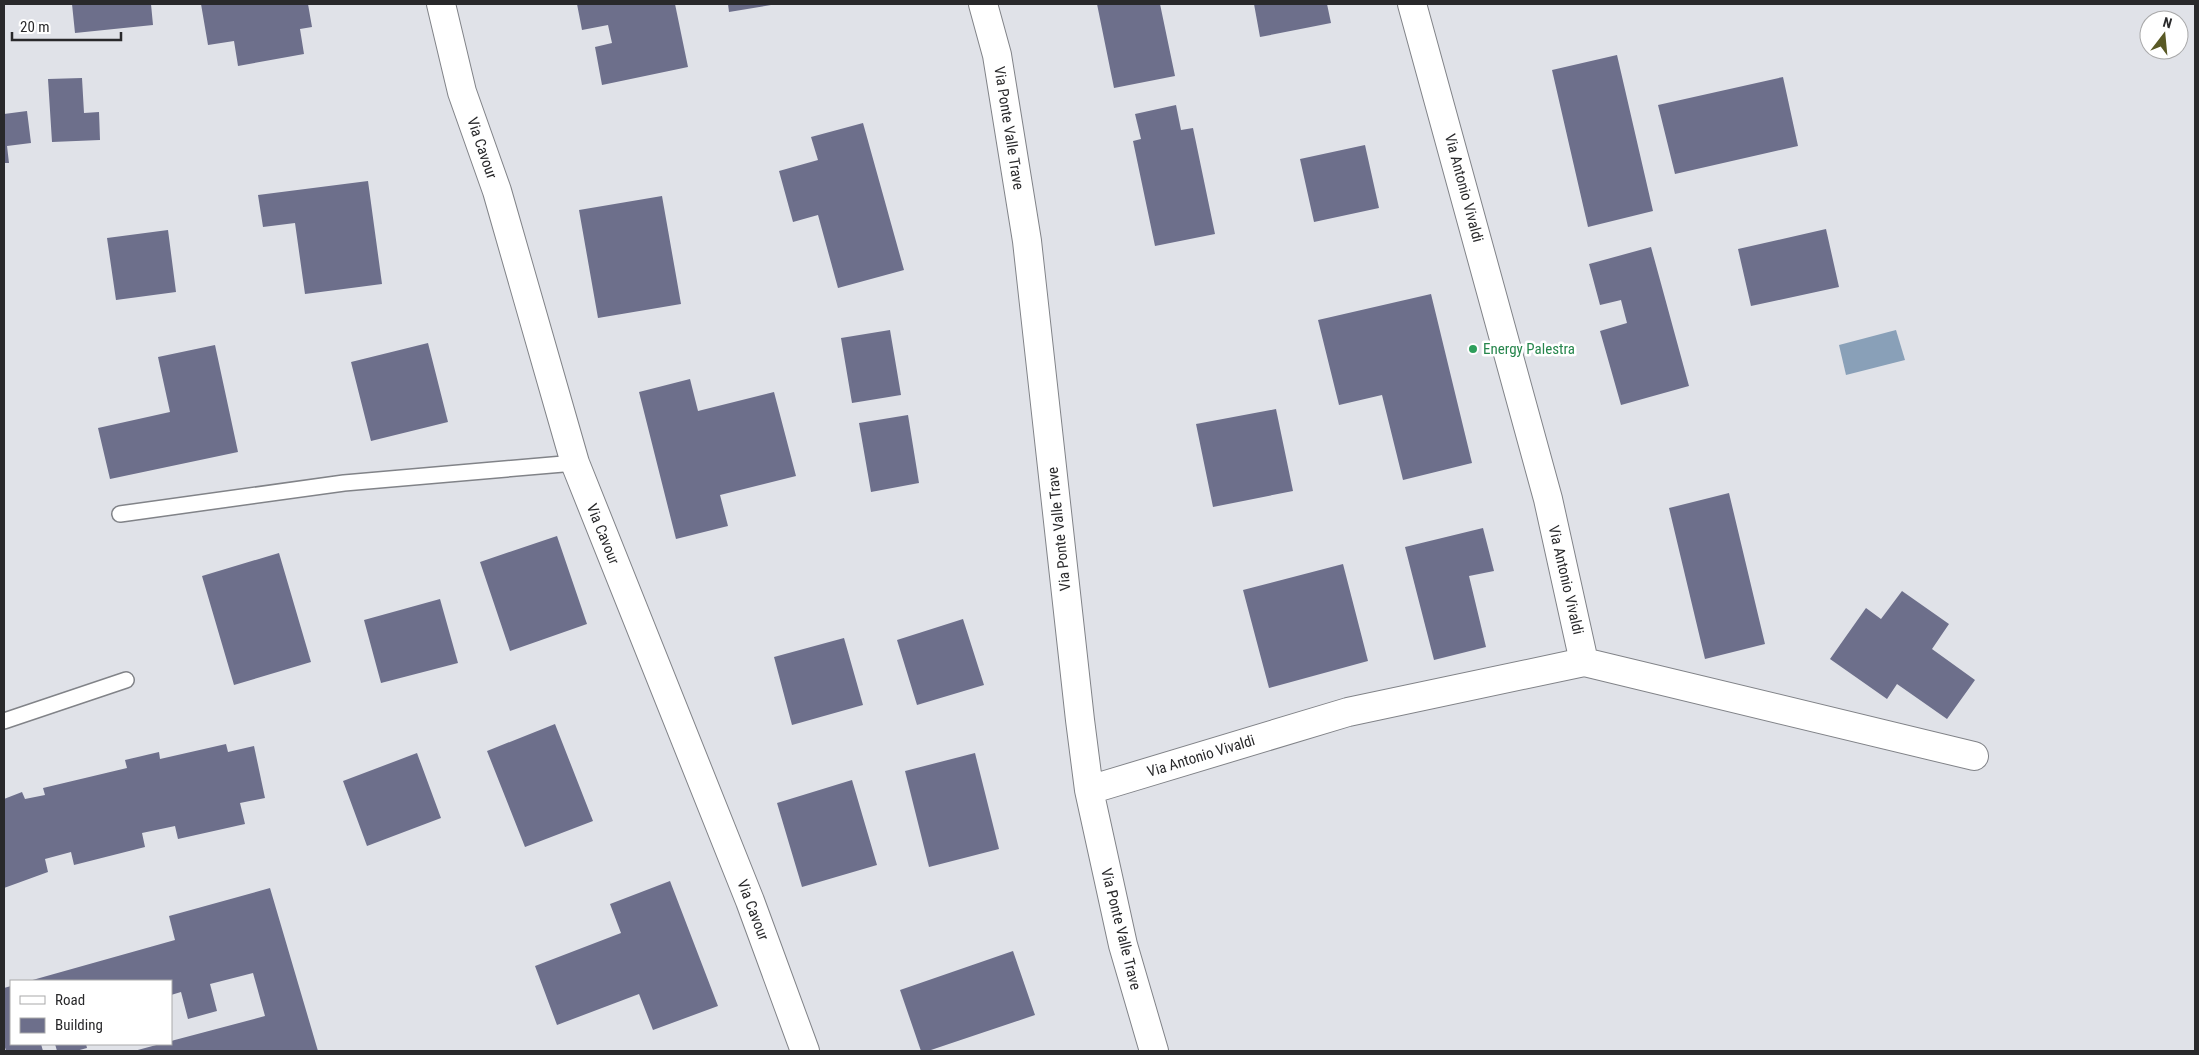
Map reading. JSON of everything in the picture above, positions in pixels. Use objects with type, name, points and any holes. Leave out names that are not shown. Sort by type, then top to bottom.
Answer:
[{"type":"street","name":"Via Cavour","points":[[441,4],[462,92],[497,191],[575,463],[750,901],[805,1051]]},
{"type":"street","name":"Via Ponte Valle Trave","points":[[982,4],[997,55],[1027,241],[1077,701],[1089,790],[1123,945],[1154,1051]]},
{"type":"street","name":"Via Antonio Vivaldi","points":[[1089,790],[1348,712],[1584,662],[1548,499],[1429,60],[1412,4]]},
{"type":"street","points":[[1584,662],[1974,756]]},
{"type":"lane","points":[[120,514],[344,483],[575,463]]},
{"type":"lane","points":[[4,722],[126,680]]},
{"type":"water","points":[[1896,330],[1905,360],[1846,375],[1839,345]]},
{"type":"building","points":[[72,4],[151,4],[153,25],[75,33]]},
{"type":"building","points":[[201,4],[308,4],[312,27],[300,29],[304,54],[238,66],[234,41],[208,45]]},
{"type":"building","points":[[577,4],[675,4],[688,67],[602,85],[595,47],[612,43],[608,25],[582,30]]},
{"type":"building","points":[[728,4],[771,4],[771,5],[729,12]]},
{"type":"building","points":[[1097,4],[1160,4],[1175,76],[1114,88]]},
{"type":"building","points":[[1254,4],[1327,4],[1331,23],[1260,37]]},
{"type":"building","points":[[1617,55],[1653,211],[1588,227],[1552,70]]},
{"type":"building","points":[[1783,77],[1798,146],[1675,174],[1658,105]]},
{"type":"building","points":[[82,78],[84,113],[99,112],[100,140],[52,142],[48,79]]},
{"type":"building","points":[[1176,105],[1181,130],[1193,128],[1215,234],[1155,246],[1133,141],[1141,139],[1135,114]]},
{"type":"building","points":[[27,111],[31,143],[7,146],[9,163],[4,163],[4,114]]},
{"type":"building","points":[[863,123],[904,270],[838,288],[818,215],[793,222],[779,171],[818,160],[811,137]]},
{"type":"building","points":[[1365,145],[1379,208],[1314,222],[1300,159]]},
{"type":"building","points":[[368,181],[382,284],[305,294],[295,223],[263,227],[258,195]]},
{"type":"building","points":[[662,196],[681,304],[598,318],[579,210]]},
{"type":"building","points":[[1826,229],[1839,287],[1751,306],[1738,249]]},
{"type":"building","points":[[168,230],[176,292],[116,300],[107,238]]},
{"type":"building","points":[[1651,247],[1689,386],[1621,405],[1600,331],[1627,323],[1621,300],[1600,305],[1589,264]]},
{"type":"building","points":[[1431,294],[1472,463],[1403,480],[1382,395],[1339,405],[1318,320]]},
{"type":"building","points":[[890,330],[901,395],[852,403],[841,338]]},
{"type":"building","points":[[428,343],[448,422],[371,441],[351,362]]},
{"type":"building","points":[[215,345],[238,452],[110,479],[98,428],[170,412],[158,357]]},
{"type":"building","points":[[690,379],[698,411],[774,392],[796,476],[720,495],[728,526],[676,539],[639,392]]},
{"type":"building","points":[[1276,409],[1293,491],[1213,507],[1196,424]]},
{"type":"building","points":[[908,415],[919,483],[871,492],[859,423]]},
{"type":"building","points":[[1729,493],[1765,644],[1705,659],[1669,508]]},
{"type":"building","points":[[1483,528],[1494,571],[1469,576],[1486,647],[1434,660],[1405,547]]},
{"type":"building","points":[[557,536],[587,624],[510,651],[480,562]]},
{"type":"building","points":[[279,553],[311,662],[234,685],[202,576]]},
{"type":"building","points":[[1343,564],[1368,661],[1269,688],[1243,590]]},
{"type":"building","points":[[1902,591],[1949,624],[1932,649],[1975,680],[1947,719],[1897,684],[1887,699],[1830,659],[1866,608],[1881,619]]},
{"type":"building","points":[[440,599],[458,663],[381,683],[364,620]]},
{"type":"building","points":[[963,619],[984,685],[917,705],[897,640]]},
{"type":"building","points":[[844,638],[863,705],[792,725],[774,657]]},
{"type":"building","points":[[555,724],[593,821],[525,847],[487,751]]},
{"type":"building","points":[[226,744],[228,752],[254,746],[265,798],[240,803],[245,824],[178,839],[175,826],[142,833],[145,847],[74,865],[71,852],[45,859],[48,872],[4,888],[4,799],[22,792],[25,799],[45,795],[43,788],[127,768],[125,760],[159,752],[160,759]]},
{"type":"building","points":[[417,753],[441,818],[367,846],[343,781]]},
{"type":"building","points":[[975,753],[999,849],[929,867],[905,771]]},
{"type":"building","points":[[852,780],[877,865],[802,887],[777,803]]},
{"type":"building","points":[[670,881],[718,1006],[653,1030],[639,994],[557,1025],[535,966],[621,933],[610,904]]},
{"type":"building","points":[[270,888],[318,1051],[134,1051],[156,1045],[172,1045],[172,1041],[265,1016],[253,973],[210,984],[217,1011],[188,1019],[181,992],[172,995],[172,980],[33,980],[175,940],[169,916]]},
{"type":"building","points":[[1013,951],[1035,1015],[928,1051],[921,1051],[900,990]]},
{"type":"building","points":[[10,986],[10,1045],[41,1045],[43,1051],[6,1051],[4,1044],[4,988]]},
{"type":"building","points":[[55,1045],[86,1045],[87,1048],[76,1051],[57,1051]]},
{"type":"place","name":"Energy Palestra","points":[[1473,349]]}]
